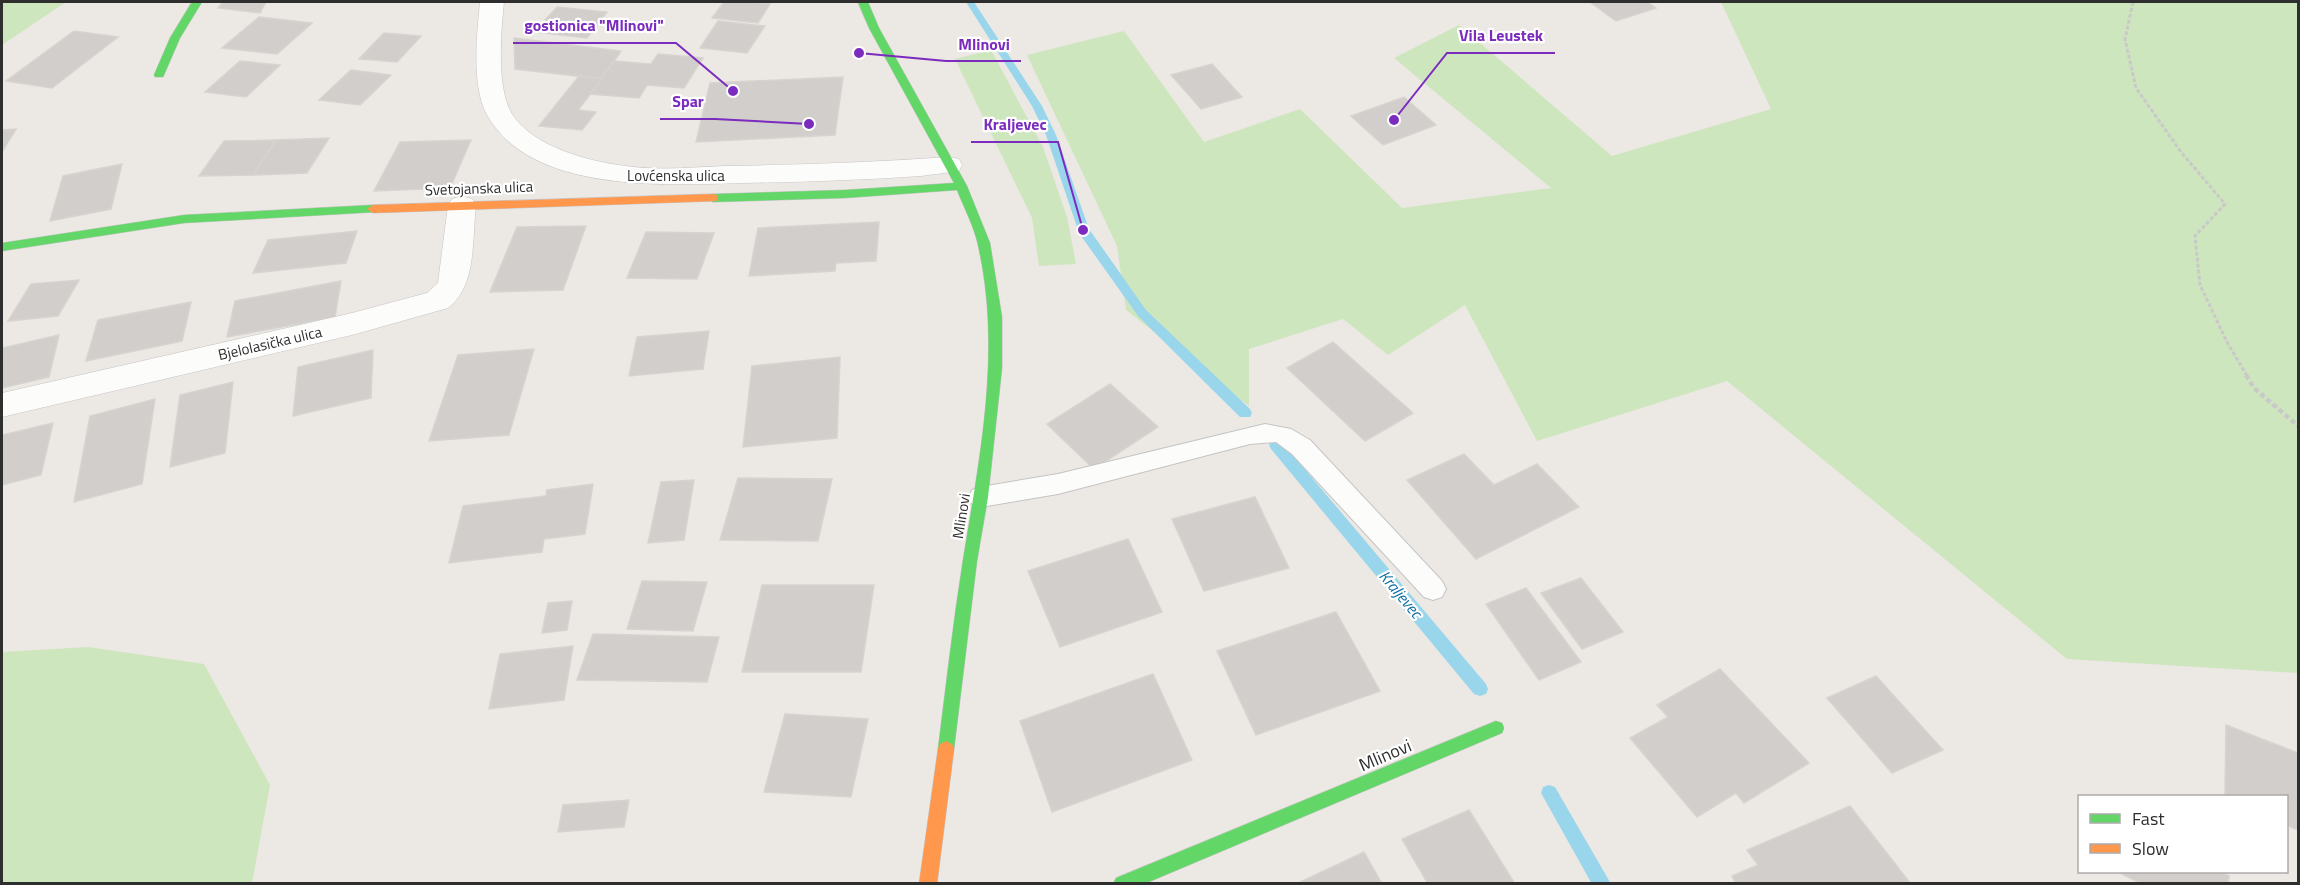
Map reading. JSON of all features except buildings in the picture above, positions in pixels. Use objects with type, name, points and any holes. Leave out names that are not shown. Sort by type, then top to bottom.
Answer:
[{"type":"street","points":[[159,75],[175,38],[197,2]]},
{"type":"street","name":"Lovćenska ulica","points":[[492,2],[492,81],[498,113],[520,136],[537,148],[562,159],[614,174],[662,176],[872,171],[955,175]]},
{"type":"street","name":"Mlinovi","points":[[863,2],[874,28],[955,175],[984,243],[996,316],[996,369],[981,497],[970,561],[928,884]]},
{"type":"street","name":"Svetojanska ulica","points":[[2,247],[184,219],[462,205],[845,194],[955,175]]},
{"type":"street","name":"Bjelolasička ulica","points":[[2,405],[352,324],[437,301],[448,293],[453,284],[462,205]]},
{"type":"street","name":"Mlinovi","points":[[1122,884],[1496,728]]},
{"type":"lane","points":[[981,497],[1058,484],[1263,432],[1284,434],[1301,447],[1433,589]]},
{"type":"path","points":[[2133,2],[2125,39],[2136,88],[2181,152],[2225,204],[2195,236],[2200,285],[2227,342],[2254,388],[2298,426]]},
{"type":"green space","points":[[2,2],[66,2],[2,45]]},
{"type":"green space","points":[[1721,2],[2298,2],[2298,673],[2067,659],[1727,381],[1537,441],[1465,305],[1388,355],[1343,319],[1249,349],[1249,406],[1126,310],[1117,246],[1027,55],[1124,31],[1204,142],[1300,109],[1402,208],[1551,188],[1394,58],[1459,25],[1612,156],[1771,109]]},
{"type":"green space","points":[[991,50],[1043,147],[1067,217],[1076,264],[1039,266],[1032,218],[955,59]]},
{"type":"green space","points":[[88,647],[204,664],[270,785],[252,883],[2,883],[2,652]]},
{"type":"waterway","name":"Kraljevec","points":[[970,2],[1037,106],[1051,135],[1083,230],[1142,313],[1245,413]]},
{"type":"waterway","name":"Kraljevec","points":[[1276,445],[1480,689]]},
{"type":"waterway","name":"Kraljevec","points":[[1549,793],[1602,884]]},
{"type":"traffic: fast","points":[[159,75],[175,38],[197,2]]},
{"type":"traffic: fast","points":[[863,2],[874,28],[961,186],[984,243],[996,317],[996,368],[981,497],[970,561],[946,749]]},
{"type":"traffic: fast","points":[[713,198],[845,194],[961,186]]},
{"type":"traffic: fast","points":[[2,247],[184,219],[373,209]]},
{"type":"traffic: fast","points":[[1122,884],[1496,728]]},
{"type":"traffic: slow","points":[[373,209],[713,198]]},
{"type":"traffic: slow","points":[[928,884],[946,749]]},
{"type":"place","name":"Mlinovi","points":[[859,53]]},
{"type":"place","name":"gostionica \"Mlinovi\"","points":[[733,91]]},
{"type":"place","name":"Vila Leustek","points":[[1394,120]]},
{"type":"place","name":"Spar","points":[[809,124]]},
{"type":"place","name":"Kraljevec","points":[[1083,230]]}]
